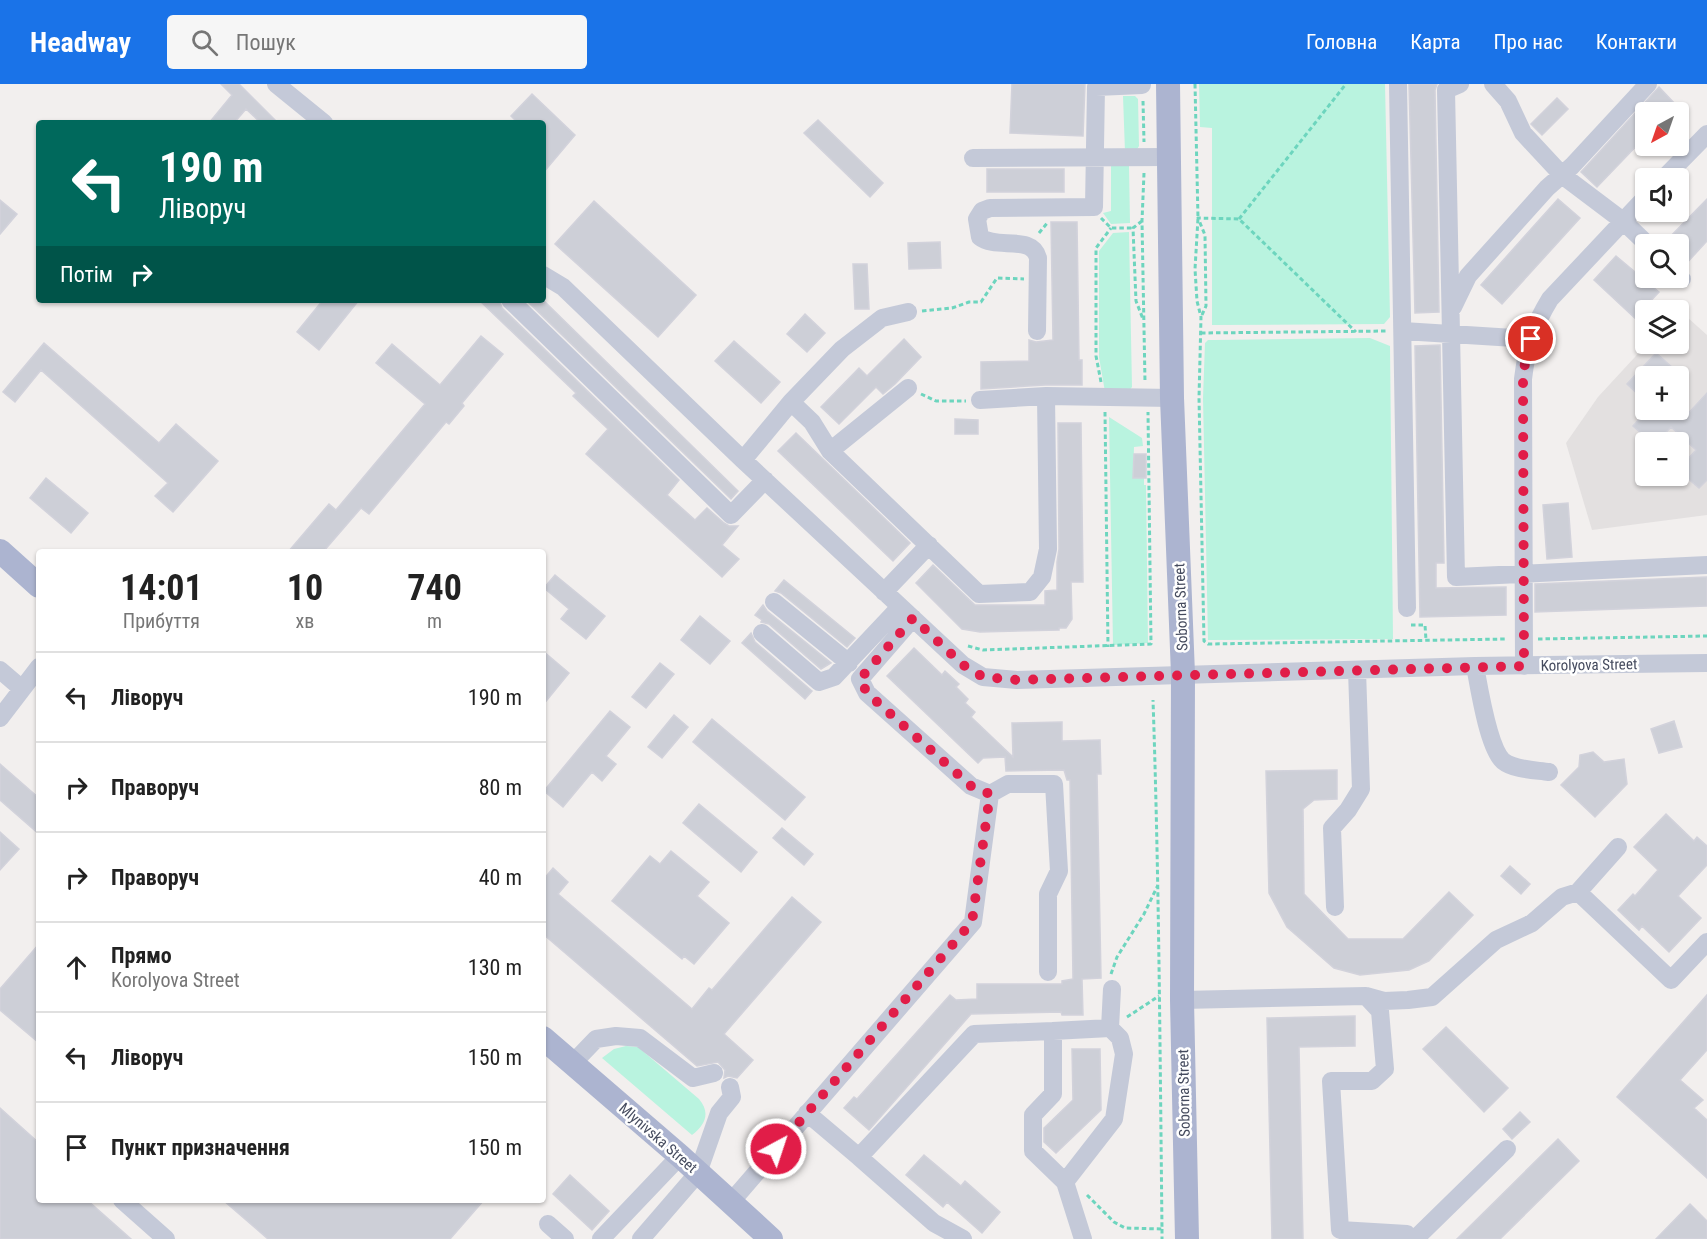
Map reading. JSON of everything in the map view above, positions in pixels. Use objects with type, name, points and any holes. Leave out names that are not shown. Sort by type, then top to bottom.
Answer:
[{"type":"main road","name":"Soborna Street","points":[[1168,84],[1172,398],[1183,674],[1170,998],[1187,1239]]},
{"type":"main road","points":[[0,551],[36,583]]},
{"type":"main road","name":"Mlynivska Street","points":[[546,1041],[680,1155],[771,1239]]},
{"type":"street","points":[[276,84],[320,120]]},
{"type":"street","points":[[1398,84],[1407,608]]},
{"type":"street","points":[[1460,84],[1446,90],[1456,576],[1707,565]]},
{"type":"street","points":[[1493,84],[1508,101],[1523,133],[1562,175],[1637,234]]},
{"type":"street","points":[[1451,311],[1468,276],[1547,188],[1648,84]]},
{"type":"street","points":[[1037,331],[1037,252],[1027,245],[986,242],[980,237],[977,219],[982,211],[990,208],[1094,207],[1095,87],[1142,85]]},
{"type":"street","points":[[1674,168],[1707,134]]},
{"type":"street","points":[[973,158],[1169,157]]},
{"type":"street","points":[[1524,666],[1523,379],[1527,347],[1550,299],[1635,209]]},
{"type":"street","name":"Korolyova Street","points":[[546,277],[563,287],[743,460],[963,665],[983,677],[1017,680],[1474,666],[1707,663]]},
{"type":"street","points":[[513,303],[731,515],[765,480]]},
{"type":"street","points":[[743,460],[791,402],[842,349],[882,318],[908,312]]},
{"type":"street","points":[[1403,331],[1531,339]]},
{"type":"street","points":[[830,451],[908,388]]},
{"type":"street","points":[[980,400],[1046,396],[1172,398]]},
{"type":"street","points":[[791,402],[812,422],[830,451],[979,594],[1030,592],[1042,577],[1048,549],[1046,396]]},
{"type":"street","points":[[884,592],[929,545]]},
{"type":"street","points":[[774,602],[849,663]]},
{"type":"street","points":[[762,633],[819,682],[834,677],[907,613]]},
{"type":"street","points":[[907,613],[860,679],[867,693],[971,786],[990,794]]},
{"type":"street","points":[[1474,666],[1488,726],[1496,751],[1503,761],[1513,766],[1549,772]]},
{"type":"street","points":[[0,670],[21,688]]},
{"type":"street","points":[[0,718],[36,670]]},
{"type":"street","points":[[1335,907],[1332,828],[1348,810],[1361,789],[1358,670]]},
{"type":"street","points":[[990,794],[1008,784],[1054,784],[1059,871],[1048,894],[1048,972]]},
{"type":"street","points":[[731,1202],[972,922],[990,794]]},
{"type":"street","points":[[1170,998],[1366,996],[1384,1000],[1408,1000],[1432,997],[1496,940],[1532,923],[1562,897],[1578,892],[1618,848]]},
{"type":"street","points":[[1578,892],[1671,980],[1707,942]]},
{"type":"street","points":[[1065,1182],[1114,1119],[1124,1054],[1120,1038],[1110,1028],[1112,989]]},
{"type":"street","points":[[1366,996],[1380,1011],[1385,1069],[1372,1081],[1331,1081],[1340,1230],[1407,1234],[1413,1239],[1507,1149]]},
{"type":"street","points":[[859,1158],[974,1034],[1110,1028]]},
{"type":"street","points":[[1053,1031],[1053,1094],[1033,1115],[1033,1151],[1065,1182],[1083,1239]]},
{"type":"street","points":[[572,1064],[596,1040],[616,1036],[640,1038],[693,1078],[714,1072]]},
{"type":"street","points":[[641,1239],[698,1173],[718,1113],[732,1098],[730,1087]]},
{"type":"street","points":[[807,1113],[934,1223],[963,1239]]},
{"type":"street","points":[[601,1239],[680,1155]]},
{"type":"street","points":[[125,1203],[166,1239]]},
{"type":"street","points":[[548,1224],[565,1239]]},
{"type":"path","points":[[1195,84],[1198,218],[1195,269],[1197,300],[1201,317],[1199,398],[1204,641],[1208,644],[1707,636]]},
{"type":"path","points":[[1239,219],[1346,84]]},
{"type":"path","points":[[964,645],[983,650],[1151,645],[1149,415],[1145,399],[1142,221],[1144,158],[1142,85]]},
{"type":"path","points":[[1198,218],[1239,219],[1356,332]]},
{"type":"path","points":[[1198,218],[1205,235],[1206,306],[1201,317]]},
{"type":"path","points":[[1142,221],[1133,228],[1136,301],[1144,321]]},
{"type":"path","points":[[1108,647],[1105,408],[1096,356],[1096,249],[1111,228]]},
{"type":"path","points":[[908,312],[952,308],[969,302],[981,302],[997,278],[1038,280]]},
{"type":"path","points":[[1201,333],[1403,331]]},
{"type":"path","points":[[908,388],[936,401],[980,400]]},
{"type":"path","points":[[1425,625],[1426,640]]},
{"type":"path","points":[[1154,700],[1159,883],[1157,945],[1170,998],[1162,1239]]},
{"type":"path","points":[[1112,989],[1110,975],[1117,957],[1144,914],[1151,895],[1159,883]]},
{"type":"path","points":[[1110,1028],[1170,998]]},
{"type":"path","points":[[1065,1182],[1077,1185],[1114,1222],[1125,1228],[1162,1229]]},
{"type":"shaded area","points":[[1689,319],[1707,335],[1707,515],[1592,530],[1566,443],[1598,397],[1638,354],[1689,354]]},
{"type":"green space","points":[[1199,84],[1385,84],[1390,317],[1384,324],[1212,325],[1212,128],[1200,127]]},
{"type":"green space","points":[[1123,96],[1135,96],[1138,99],[1139,146],[1136,151],[1125,152]]},
{"type":"green space","points":[[1111,163],[1125,163],[1129,166],[1130,223],[1111,224],[1103,213],[1111,211]]},
{"type":"green space","points":[[1129,232],[1132,387],[1128,392],[1105,392],[1099,357],[1099,251],[1113,233]]},
{"type":"green space","points":[[1370,338],[1390,346],[1393,639],[1208,640],[1203,398],[1205,343],[1208,340]]},
{"type":"green space","points":[[1109,417],[1142,438],[1143,446],[1134,447],[1133,477],[1144,478],[1144,485],[1146,485],[1148,643],[1113,645]]},
{"type":"green space","points":[[626,1046],[638,1047],[703,1104],[705,1118],[692,1135],[602,1058],[614,1049]]},
{"type":"building","points":[[221,84],[239,84],[275,120],[258,120],[246,109],[237,120],[211,120],[232,95]]},
{"type":"building","points":[[1012,84],[1085,84],[1083,136],[1010,133]]},
{"type":"building","points":[[1409,84],[1437,84],[1435,90],[1439,312],[1415,313]]},
{"type":"building","points":[[1659,87],[1673,102],[1645,102]]},
{"type":"building","points":[[532,94],[575,135],[546,169],[546,120],[515,120],[511,116]]},
{"type":"building","points":[[1557,98],[1568,109],[1542,135],[1531,124]]},
{"type":"building","points":[[1635,113],[1635,147],[1597,187],[1581,172]]},
{"type":"building","points":[[818,120],[883,183],[870,197],[804,133]]},
{"type":"building","points":[[987,169],[1064,169],[1064,192],[987,192]]},
{"type":"building","points":[[1558,199],[1580,218],[1502,304],[1481,285]]},
{"type":"building","points":[[1707,199],[1707,241],[1689,261],[1689,234],[1673,234],[1685,222],[1689,222],[1689,217]]},
{"type":"building","points":[[0,200],[17,214],[0,234]]},
{"type":"building","points":[[594,201],[696,295],[658,337],[555,244]]},
{"type":"building","points":[[1051,222],[1077,222],[1079,360],[1082,360],[1082,385],[981,389],[981,362],[1029,361],[1029,340],[1036,342],[1053,340]]},
{"type":"building","points":[[940,242],[941,268],[909,269],[908,243]]},
{"type":"building","points":[[1616,256],[1635,272],[1635,288],[1654,288],[1659,292],[1652,300],[1635,300],[1635,318],[1594,280]]},
{"type":"building","points":[[853,264],[867,264],[869,309],[855,309]]},
{"type":"building","points":[[321,303],[357,303],[319,350],[297,332]]},
{"type":"building","points":[[482,303],[500,303],[502,308],[679,480],[667,495],[695,520],[707,508],[729,526],[738,526],[722,545],[739,559],[722,577],[586,454],[608,429],[573,396],[576,393]]},
{"type":"building","points":[[529,303],[546,303],[738,491],[731,499]]},
{"type":"building","points":[[805,314],[825,333],[807,352],[787,334]]},
{"type":"building","points":[[481,336],[503,354],[462,403],[464,406],[449,424],[446,422],[369,514],[361,508],[326,549],[291,549],[329,504],[336,510],[425,404],[376,363],[392,344],[440,385]]},
{"type":"building","points":[[904,339],[921,357],[883,394],[876,387],[839,424],[821,407],[859,368],[867,376]]},
{"type":"building","points":[[734,341],[780,382],[761,403],[715,361]]},
{"type":"building","points":[[44,343],[159,443],[176,424],[218,461],[173,512],[155,496],[168,483],[41,370],[15,402],[3,392]]},
{"type":"building","points":[[1440,345],[1444,563],[1436,563],[1436,588],[1506,587],[1506,615],[1420,617],[1415,346]]},
{"type":"building","points":[[1657,354],[1671,366],[1644,366]]},
{"type":"building","points":[[1635,375],[1635,392],[1627,384]]},
{"type":"building","points":[[1707,393],[1707,480],[1699,488],[1689,479],[1689,458],[1696,450],[1689,444],[1689,432],[1676,432],[1671,427],[1666,432],[1640,432],[1633,426],[1639,420],[1689,420],[1689,413]]},
{"type":"building","points":[[955,419],[978,420],[978,434],[955,434]]},
{"type":"building","points":[[1058,423],[1081,423],[1083,582],[1071,582],[1072,619],[1066,628],[1059,628],[1059,630],[980,632],[962,629],[916,583],[933,565],[975,605],[1045,605],[1045,591],[1057,590]]},
{"type":"building","points":[[796,433],[910,543],[893,561],[778,451]]},
{"type":"building","points":[[1134,454],[1146,454],[1146,478],[1133,478]]},
{"type":"building","points":[[46,478],[88,513],[71,533],[30,498]]},
{"type":"building","points":[[1568,503],[1572,557],[1547,559],[1543,505]]},
{"type":"building","points":[[555,575],[605,616],[586,639],[561,619],[569,609],[546,590],[546,586]]},
{"type":"building","points":[[1707,577],[1707,606],[1535,612],[1535,584]]},
{"type":"building","points":[[784,580],[855,638],[847,647],[781,593],[775,591]]},
{"type":"building","points":[[763,605],[767,611],[831,663],[821,669],[769,624],[761,622],[762,620],[755,615]]},
{"type":"building","points":[[700,616],[730,641],[710,664],[681,640]]},
{"type":"building","points":[[751,633],[755,642],[812,691],[805,699],[742,643]]},
{"type":"building","points":[[914,648],[942,675],[945,671],[959,684],[956,687],[968,699],[965,703],[975,712],[971,717],[1013,757],[1012,723],[1062,722],[1062,741],[1100,740],[1101,774],[1097,774],[1101,978],[1082,979],[1083,1015],[1062,1015],[1061,1012],[971,1014],[869,1130],[844,1108],[854,1097],[857,1099],[950,995],[956,1000],[977,999],[977,984],[1062,984],[1062,981],[1073,979],[1070,780],[1067,780],[1064,770],[1006,771],[1005,757],[983,758],[978,763],[887,676]]},
{"type":"building","points":[[546,654],[569,673],[546,701]]},
{"type":"building","points":[[660,663],[674,674],[646,708],[632,697]]},
{"type":"building","points":[[610,711],[630,727],[606,756],[616,764],[602,781],[592,772],[563,807],[546,793],[546,789]]},
{"type":"building","points":[[674,715],[688,727],[662,758],[648,747]]},
{"type":"building","points":[[712,719],[805,797],[785,820],[693,742]]},
{"type":"building","points":[[1674,721],[1682,747],[1659,753],[1651,729]]},
{"type":"building","points":[[1593,752],[1604,762],[1624,759],[1627,784],[1595,817],[1561,785],[1579,767],[1580,755]]},
{"type":"building","points":[[0,764],[36,795],[36,831],[0,800]]},
{"type":"building","points":[[1337,770],[1337,799],[1314,800],[1303,809],[1304,894],[1348,939],[1403,939],[1449,892],[1473,915],[1429,961],[1409,970],[1360,975],[1334,968],[1287,927],[1269,893],[1266,771]]},
{"type":"building","points":[[699,804],[757,852],[741,872],[683,823]]},
{"type":"building","points":[[1666,814],[1694,841],[1697,837],[1707,846],[1707,865],[1678,896],[1701,918],[1669,952],[1642,926],[1639,930],[1618,910],[1633,894],[1635,896],[1658,870],[1634,847]]},
{"type":"building","points":[[782,828],[813,854],[804,865],[773,838]]},
{"type":"building","points":[[0,832],[19,849],[0,870]]},
{"type":"building","points":[[671,851],[709,882],[697,896],[729,923],[694,964],[684,956],[682,959],[612,901],[650,856],[660,864]]},
{"type":"building","points":[[1510,866],[1530,884],[1521,894],[1501,876]]},
{"type":"building","points":[[553,868],[568,882],[558,894],[692,1009],[709,988],[712,990],[792,897],[821,922],[724,1034],[753,1060],[737,1078],[728,1076],[724,1078],[725,1070],[718,1062],[697,1066],[546,937],[546,876]]},
{"type":"building","points":[[36,947],[36,1040],[0,1010],[0,989]]},
{"type":"building","points":[[1707,995],[1707,1050],[1680,1080],[1703,1100],[1694,1108],[1707,1120],[1707,1178],[1617,1097]]},
{"type":"building","points":[[1355,1016],[1355,1046],[1299,1047],[1303,1239],[1272,1239],[1267,1018]]},
{"type":"building","points":[[1446,1027],[1508,1088],[1484,1112],[1423,1049]]},
{"type":"building","points":[[1072,1049],[1100,1049],[1101,1110],[1056,1153],[1044,1142],[1044,1128],[1073,1100]]},
{"type":"building","points":[[0,1108],[36,1140],[36,1203],[90,1203],[131,1239],[0,1239]]},
{"type":"building","points":[[1520,1112],[1530,1122],[1512,1139],[1503,1129]]},
{"type":"building","points":[[1558,1139],[1579,1161],[1500,1239],[1457,1239]]},
{"type":"building","points":[[924,1155],[961,1186],[965,1181],[1000,1212],[982,1233],[947,1202],[943,1207],[906,1175]]},
{"type":"building","points":[[570,1175],[609,1211],[592,1230],[553,1194]]},
{"type":"building","points":[[226,1203],[481,1203],[450,1239],[268,1239]]},
{"type":"building","points":[[1690,1204],[1707,1221],[1707,1239],[1656,1239]]},
{"type":"route","points":[[776,1149],[972,922],[990,794],[971,786],[867,693],[860,679],[913,618],[963,665],[983,677],[1017,680],[1524,666],[1523,379],[1527,347],[1531,339]]}]
